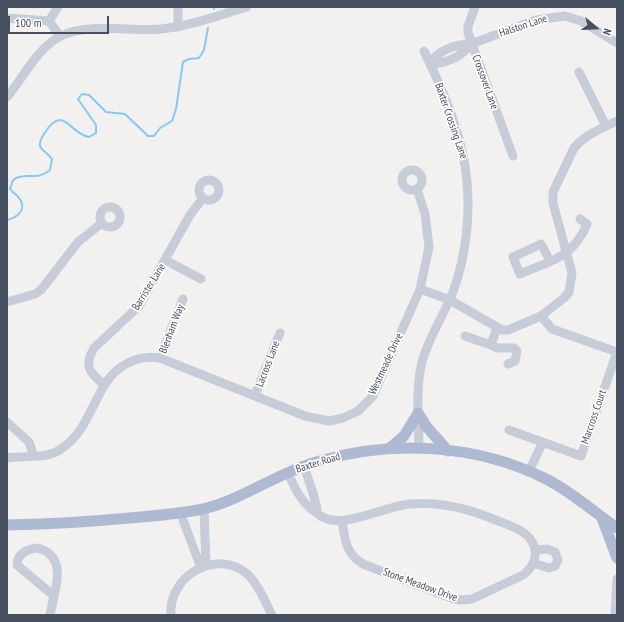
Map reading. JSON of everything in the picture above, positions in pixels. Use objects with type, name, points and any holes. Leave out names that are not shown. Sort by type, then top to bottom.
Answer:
[{"type":"main road","points":[[390,448],[404,436],[418,413],[426,426],[448,451]]},
{"type":"main road","name":"Baxter Road","points":[[7,525],[65,524],[204,509],[252,492],[304,466],[343,455],[390,448],[448,451],[494,459],[529,471],[564,490],[617,528]]},
{"type":"main road","points":[[602,518],[617,558]]},
{"type":"street","points":[[49,22],[58,7]]},
{"type":"street","points":[[178,7],[178,27]]},
{"type":"street","points":[[7,97],[35,59],[60,36],[91,30],[178,27],[247,7]]},
{"type":"street","name":"Crossover Lane","points":[[475,7],[468,26],[471,44],[513,156]]},
{"type":"street","name":"Halston Lane","points":[[430,63],[439,64],[464,53],[471,44],[536,20],[550,17],[565,16],[581,21],[617,43]]},
{"type":"street","points":[[7,18],[49,22],[60,36]]},
{"type":"street","name":"Baxter Crossing Lane","points":[[418,449],[417,387],[422,360],[431,337],[450,300],[462,261],[467,230],[466,164],[457,129],[442,88],[424,52]]},
{"type":"street","points":[[579,72],[606,126]]},
{"type":"street","points":[[420,289],[450,300],[497,328],[508,330],[541,316],[564,298],[568,292],[572,279],[555,214],[554,192],[574,148],[585,138],[617,121]]},
{"type":"street","name":"Westmeade Drive","points":[[7,458],[47,455],[59,450],[72,441],[82,428],[104,386],[112,375],[129,362],[150,356],[160,358],[318,420],[329,421],[343,418],[358,411],[373,396],[420,289],[430,247],[425,214],[417,189]]},
{"type":"street","name":"Barrister Lane","points":[[104,386],[88,368],[90,354],[94,348],[139,306],[190,215],[203,198]]},
{"type":"street","points":[[550,262],[566,254],[582,235],[587,224],[580,219]]},
{"type":"street","points":[[7,302],[35,294],[41,290],[78,242],[102,223]]},
{"type":"street","points":[[165,260],[201,279]]},
{"type":"street","name":"Blenham Way","points":[[160,358],[184,299]]},
{"type":"street","name":"Marcross Court","points":[[509,430],[581,456],[617,352],[552,329],[541,316]]},
{"type":"street","points":[[491,345],[497,328]]},
{"type":"street","name":"Lacross Lane","points":[[255,396],[280,333]]},
{"type":"street","points":[[465,336],[497,348],[514,348],[517,351],[517,356],[515,361],[508,364]]},
{"type":"street","points":[[7,422],[29,442],[34,456]]},
{"type":"street","points":[[529,471],[543,442]]},
{"type":"street","points":[[304,466],[317,512]]},
{"type":"street","points":[[288,473],[294,487],[308,507],[331,521],[342,521],[396,506],[411,504],[453,506],[484,515],[521,531],[528,536],[535,550],[533,563],[545,567],[552,567],[558,560],[554,552],[547,550],[535,550]]},
{"type":"street","points":[[204,509],[204,566]]},
{"type":"street","points":[[180,512],[204,566]]},
{"type":"street","name":"Stone Meadow Drive","points":[[342,521],[346,543],[356,559],[363,564],[454,599],[472,599],[523,575],[533,563]]},
{"type":"street","points":[[50,615],[58,578],[58,566],[50,554],[38,548],[24,552],[19,557],[17,565],[54,596]]},
{"type":"street","points":[[171,615],[173,600],[182,580],[190,573],[204,566],[226,565],[238,568],[253,580],[272,615]]},
{"type":"street","points":[[615,615],[617,579]]},
{"type":"waterway","points":[[7,220],[19,214],[22,208],[20,199],[10,189],[13,180],[22,176],[45,174],[50,170],[52,159],[41,148],[40,143],[44,134],[51,125],[61,120],[89,137],[96,133],[96,125],[78,99],[82,94],[89,95],[106,112],[125,114],[148,136],[154,136],[160,128],[172,121],[176,109],[183,62],[189,59],[199,58],[204,50],[208,28]]}]
